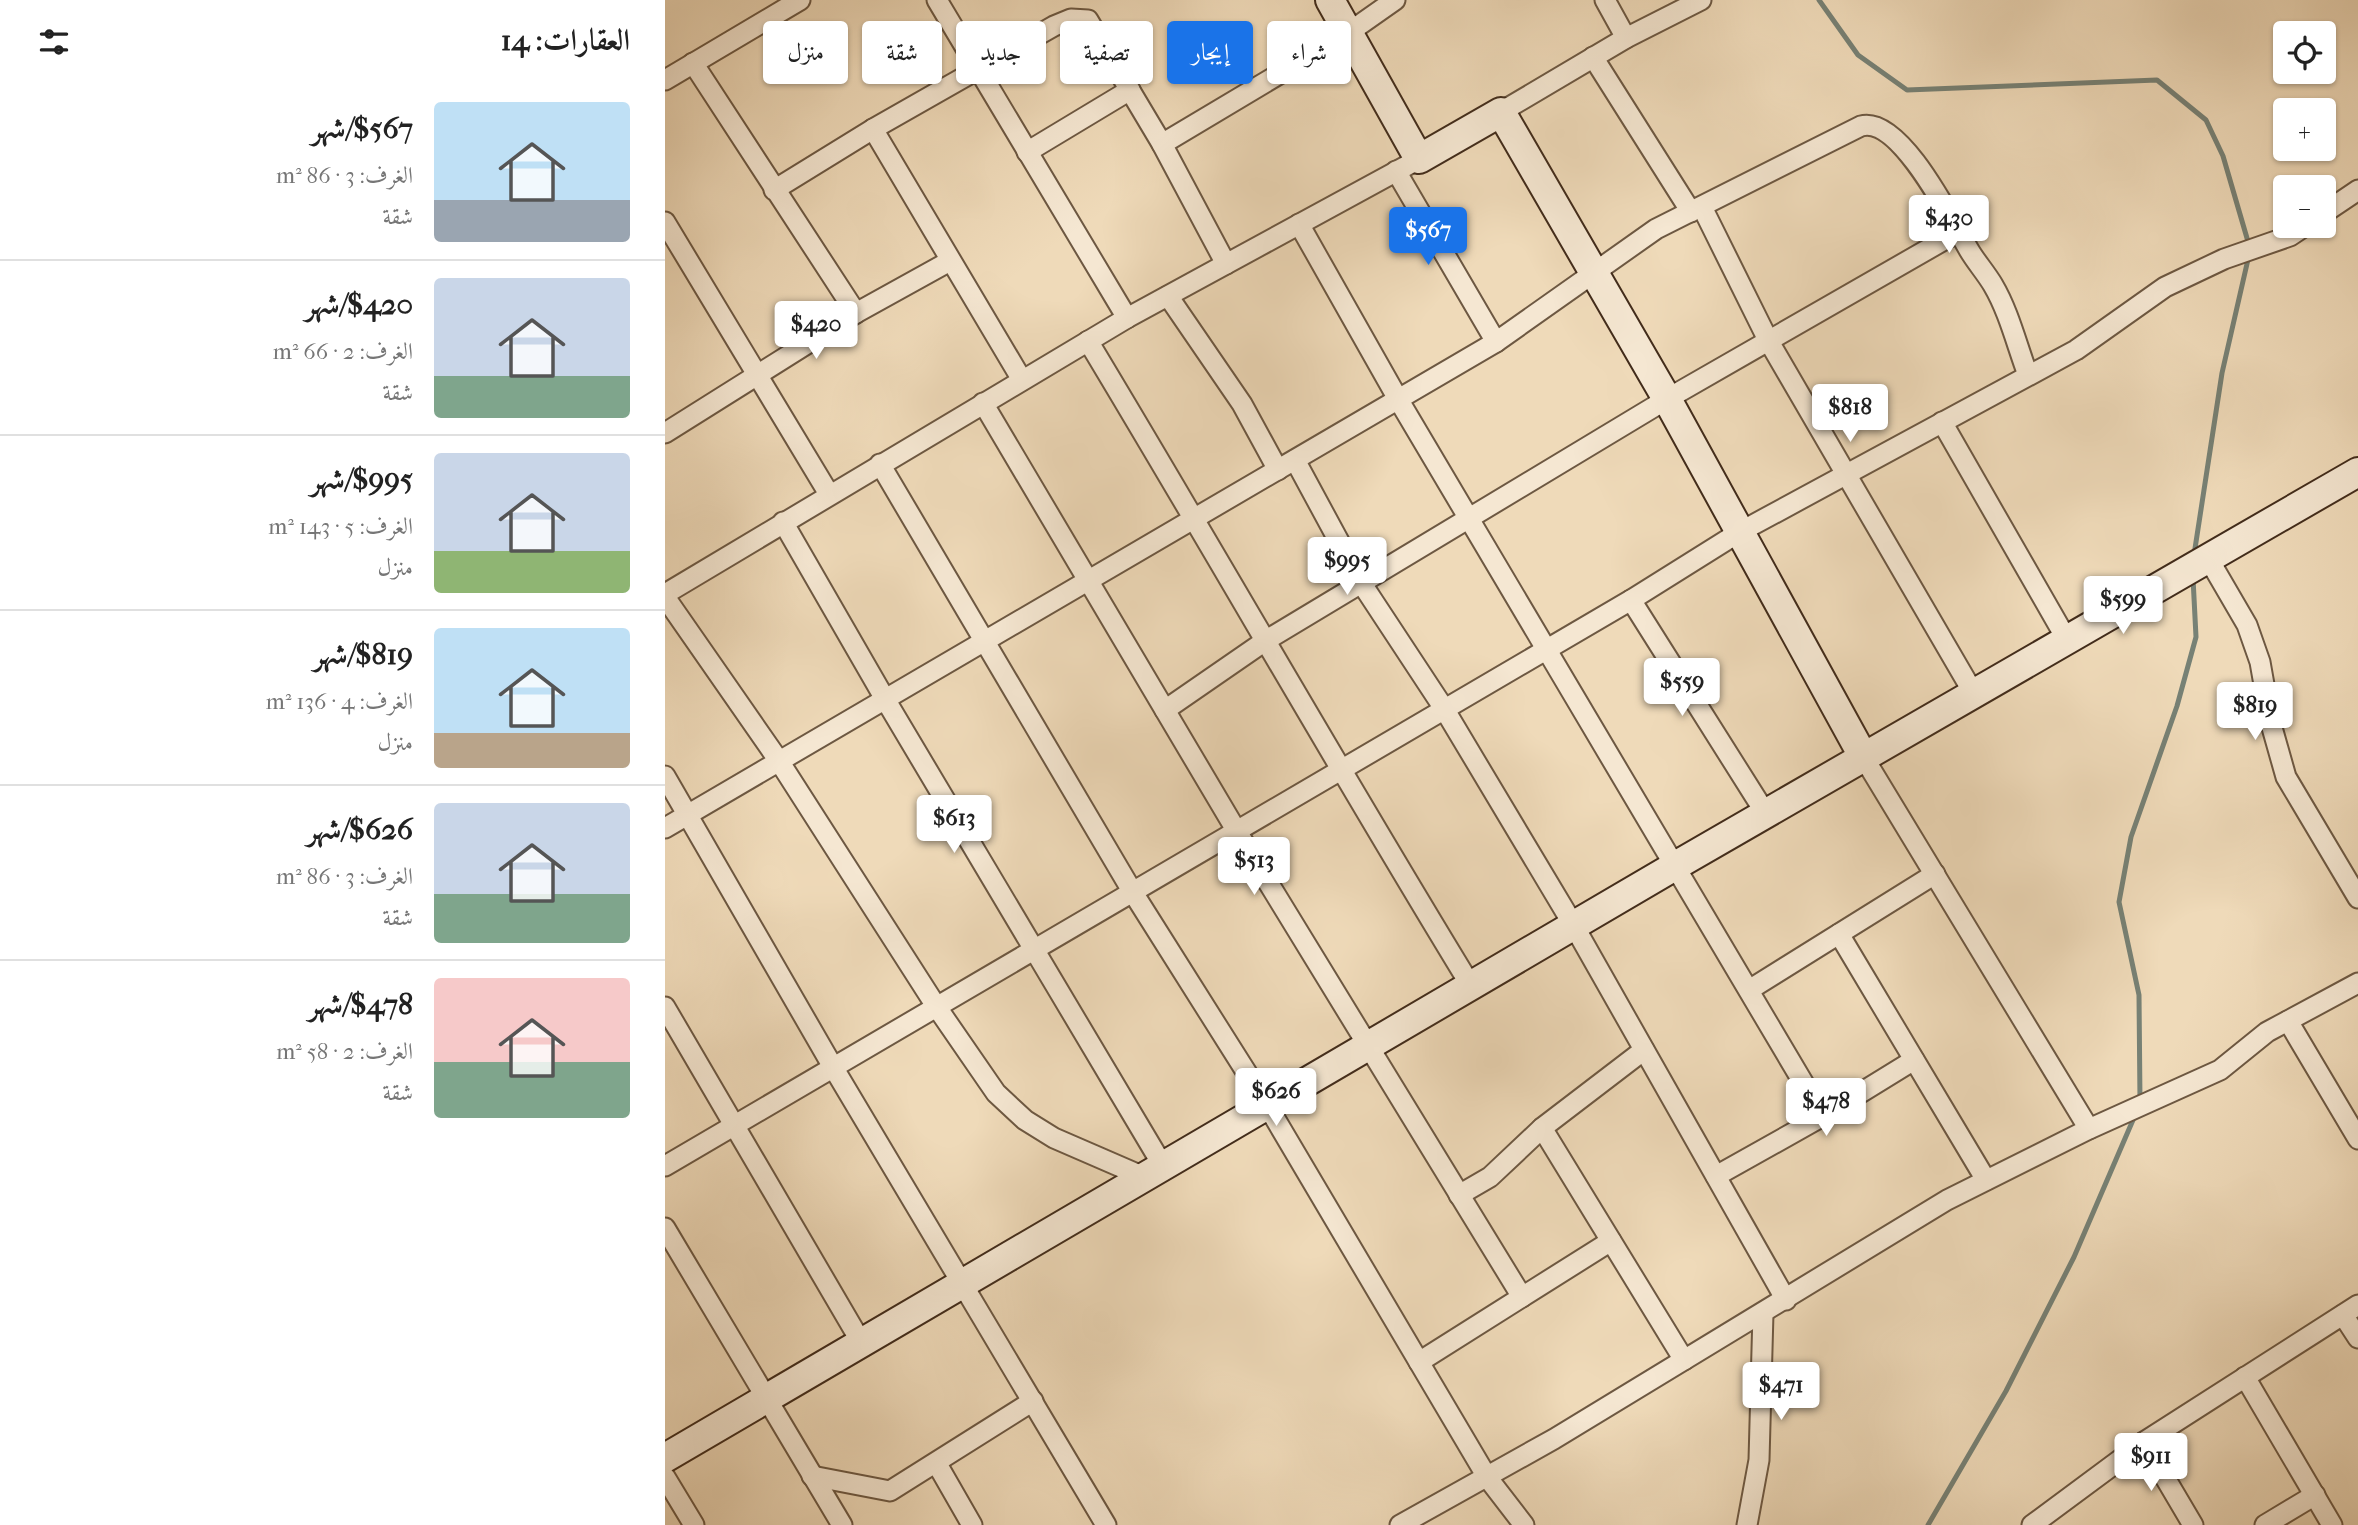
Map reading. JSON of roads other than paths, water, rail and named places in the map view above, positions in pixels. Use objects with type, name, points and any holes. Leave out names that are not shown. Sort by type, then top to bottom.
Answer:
[{"type":"street","points":[[665,80],[800,0]]},
{"type":"street","points":[[937,0],[956,32]]},
{"type":"street","points":[[1330,0],[1341,21]]},
{"type":"street","points":[[1351,31],[1395,0]]},
{"type":"street","points":[[1605,0],[1626,38]]},
{"type":"street","points":[[1154,1171],[1054,1138],[1016,1114],[986,1080],[779,761],[665,596],[829,494],[1127,318],[1407,165],[1626,38],[1701,0]]},
{"type":"street","points":[[1046,31],[1071,19],[1089,20],[1162,144],[1226,264]]},
{"type":"street","points":[[1351,40],[1407,165],[1496,342]]},
{"type":"street","points":[[1593,57],[1696,209],[1844,475],[1974,694]]},
{"type":"street","points":[[693,63],[856,313]]},
{"type":"street","points":[[775,190],[956,80]]},
{"type":"street","points":[[1162,144],[1267,81]]},
{"type":"street","points":[[987,84],[1127,318]]},
{"type":"street","points":[[1027,152],[1130,90]]},
{"type":"street","points":[[1501,112],[1667,399],[1738,533],[1864,758],[2089,1129]]},
{"type":"street","points":[[665,828],[1496,342],[1656,229],[1868,124],[1883,130],[1909,155],[1994,286],[2028,375]]},
{"type":"street","points":[[873,129],[1022,380]]},
{"type":"street","points":[[2336,205],[2358,190]]},
{"type":"street","points":[[665,222],[829,494]]},
{"type":"street","points":[[1299,224],[1398,399],[1823,1116]]},
{"type":"street","points":[[1165,710],[1265,641],[1667,399],[1958,232]]},
{"type":"street","points":[[665,1166],[1631,600],[1738,533],[2076,350],[2165,287],[2224,259],[2284,238]]},
{"type":"street","points":[[665,433],[856,313],[950,261]]},
{"type":"street","points":[[1168,296],[1286,465],[1443,708],[1574,926],[1786,1300]]},
{"type":"street","points":[[1088,341],[1195,519],[1339,770],[1471,986]]},
{"type":"street","points":[[983,403],[1236,830],[1522,1297]]},
{"type":"street","points":[[1942,422],[2067,640]]},
{"type":"street","points":[[880,464],[1132,891],[1266,1105],[1487,1477],[1524,1525]]},
{"type":"street","points":[[665,1458],[1675,866],[2358,472]]},
{"type":"street","points":[[783,522],[1033,949],[1154,1171]]},
{"type":"street","points":[[2208,558],[2247,625],[2260,662],[2271,724],[2286,777],[2358,898]]},
{"type":"street","points":[[1631,600],[1766,814]]},
{"type":"street","points":[[665,776],[833,1067],[1106,1525]]},
{"type":"street","points":[[1749,990],[1934,874]]},
{"type":"street","points":[[1839,934],[1986,1180]]},
{"type":"street","points":[[1400,1525],[1487,1477],[1786,1300],[1947,1200],[2089,1129],[2220,1070],[2249,1044],[2358,983]]},
{"type":"street","points":[[665,1007],[861,1342]]},
{"type":"street","points":[[2288,1021],[2358,1139]]},
{"type":"street","points":[[1459,1195],[1490,1177],[1542,1128],[1644,1050]]},
{"type":"street","points":[[1716,1176],[1823,1116],[1914,1060]]},
{"type":"street","points":[[1542,1128],[1684,1360]]},
{"type":"street","points":[[665,1228],[842,1525]]},
{"type":"street","points":[[1419,1362],[1611,1241]]},
{"type":"street","points":[[2032,1525],[2055,1518],[2144,1442],[2351,1310],[2358,1338]]},
{"type":"street","points":[[1747,1525],[1759,1460],[1763,1313]]},
{"type":"street","points":[[2245,1377],[2332,1525]]},
{"type":"street","points":[[812,1476],[886,1491],[937,1464],[1033,1401]]},
{"type":"street","points":[[2144,1442],[2193,1525]]},
{"type":"street","points":[[937,1464],[972,1525]]},
{"type":"street","points":[[665,1477],[694,1525]]},
{"type":"street","points":[[2265,1525],[2315,1495]]},
{"type":"waterway","points":[[1819,0],[1858,55],[1907,90],[2157,80],[2206,120],[2223,156],[2249,245]]},
{"type":"waterway","points":[[2194,555],[2222,373],[2249,255]]},
{"type":"waterway","points":[[2140,1101],[2139,995],[2119,902],[2131,837],[2177,706],[2196,637],[2193,578]]},
{"type":"waterway","points":[[1928,1525],[2006,1391],[2074,1257],[2136,1113]]}]
